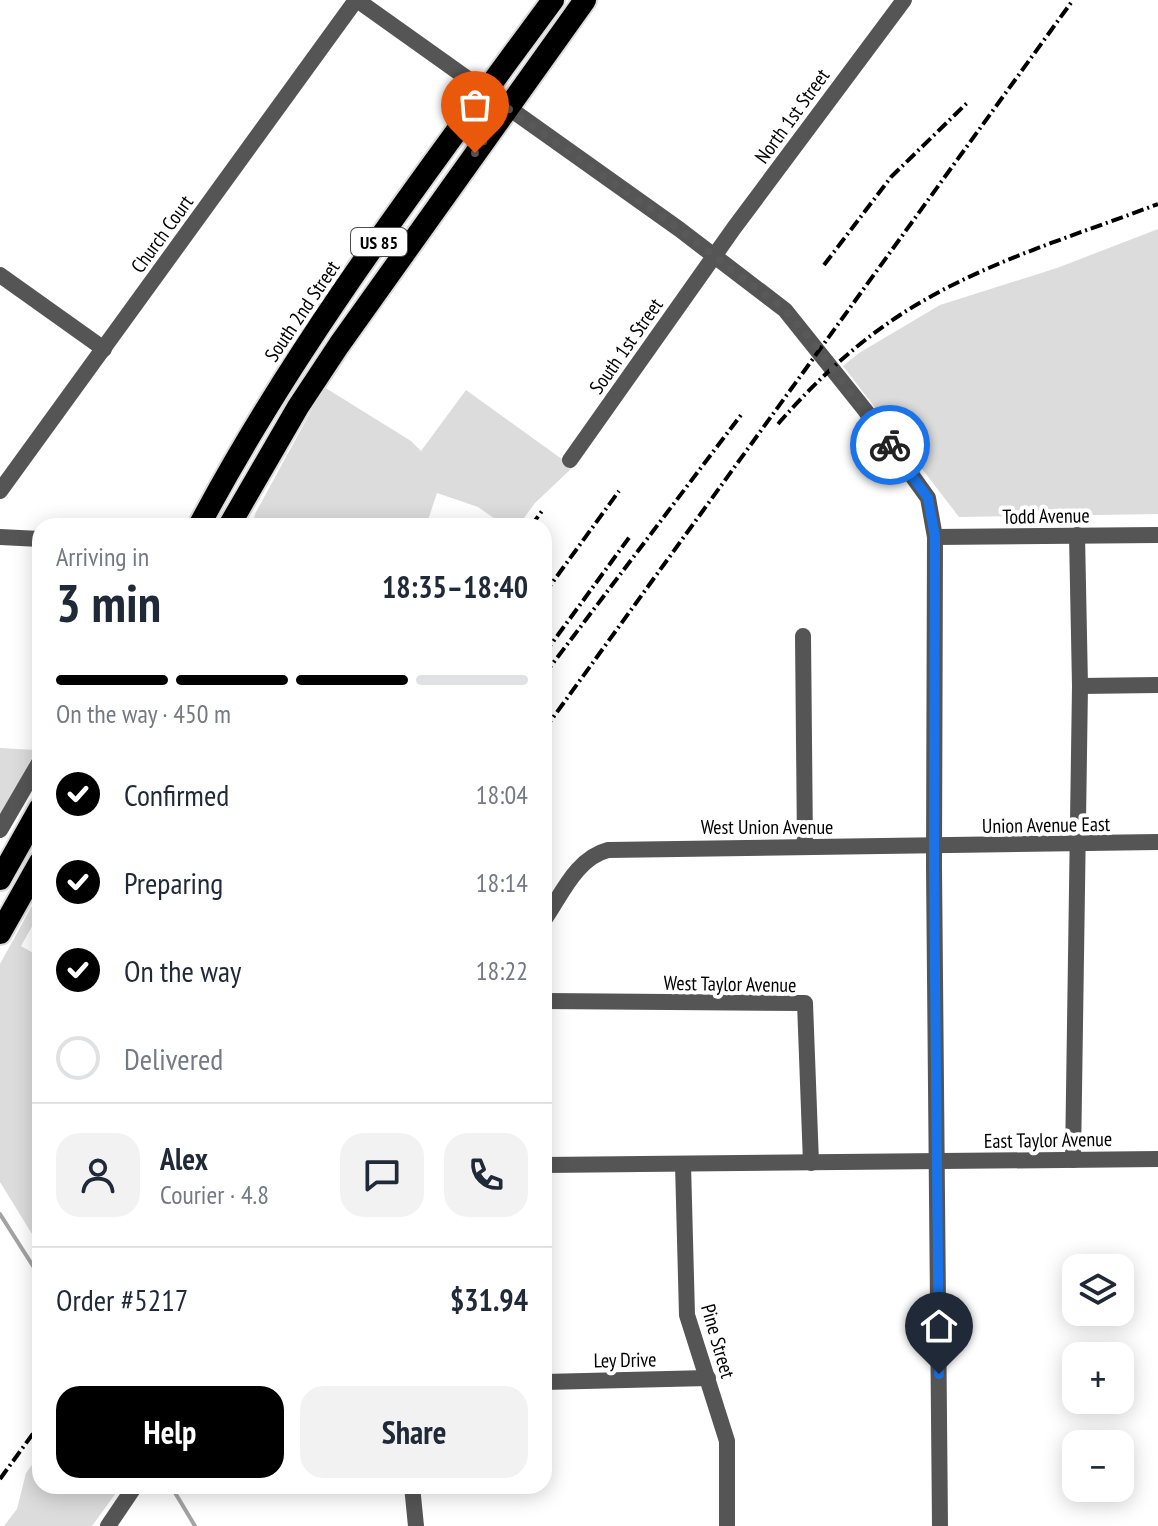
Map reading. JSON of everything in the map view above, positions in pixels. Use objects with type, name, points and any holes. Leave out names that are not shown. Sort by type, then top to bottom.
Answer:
[{"type":"highway","name":"US 85","points":[[485,93],[553,0]]},
{"type":"highway","name":"US 85","points":[[234,518],[290,420],[339,345],[585,0]]},
{"type":"highway","name":"South 2nd Street","points":[[203,518],[300,355],[485,93]]},
{"type":"highway","points":[[0,879],[32,822]]},
{"type":"highway","points":[[0,933],[32,876]]},
{"type":"street","points":[[357,0],[715,256],[785,310],[865,410],[928,498],[935,537],[940,1526]]},
{"type":"street","name":"Church Court","points":[[0,491],[357,0]]},
{"type":"street","name":"North 1st Street","points":[[715,256],[896,3]]},
{"type":"street","name":"South 1st Street","points":[[570,460],[715,256]]},
{"type":"street","points":[[0,275],[104,349]]},
{"type":"street","points":[[1073,1160],[1075,845],[1080,686],[1077,535]]},
{"type":"street","name":"Todd Avenue","points":[[935,537],[1158,535]]},
{"type":"street","points":[[0,537],[32,539]]},
{"type":"street","points":[[803,636],[805,846]]},
{"type":"street","points":[[1080,686],[1158,685]]},
{"type":"street","points":[[0,830],[32,775]]},
{"type":"street","name":"Union Avenue East","points":[[935,846],[1158,842]]},
{"type":"street","name":"West Union Avenue","points":[[552,908],[581,865],[600,852],[621,849],[935,846]]},
{"type":"street","name":"West Taylor Avenue","points":[[552,1001],[805,1003],[811,1163]]},
{"type":"street","name":"East Taylor Avenue","points":[[938,1162],[1158,1159]]},
{"type":"street","points":[[552,1165],[938,1162]]},
{"type":"street","name":"Pine Street","points":[[683,1164],[687,1315],[727,1441],[727,1526]]},
{"type":"street","name":"Ley Drive","points":[[552,1382],[708,1378]]},
{"type":"street","points":[[116,1522],[131,1494]]},
{"type":"street","points":[[413,1494],[416,1526]]},
{"type":"shaded area","points":[[1158,229],[1158,514],[959,517],[843,366],[859,353],[940,305],[1057,268]]},
{"type":"shaded area","points":[[324,387],[411,441],[421,451],[466,390],[573,467],[535,503],[524,518],[494,518],[478,507],[437,493],[429,518],[254,518]]},
{"type":"shaded area","points":[[0,748],[32,750],[32,758],[0,818]]},
{"type":"shaded area","points":[[32,906],[32,926],[21,946],[32,952],[32,1234],[0,1182],[0,964]]},
{"type":"shaded area","points":[[32,1465],[32,1494],[115,1494],[92,1526],[4,1526],[17,1509],[26,1473]]},
{"type":"waterway","points":[[0,1214],[32,1264]]},
{"type":"waterway","points":[[176,1494],[195,1526]]},
{"type":"railway","points":[[552,719],[1073,0]]},
{"type":"railway","points":[[824,265],[891,177],[967,103]]},
{"type":"railway","points":[[778,424],[842,359],[916,305],[1004,261],[1158,204]]},
{"type":"railway","points":[[552,664],[741,415]]},
{"type":"railway","points":[[552,583],[619,491]]},
{"type":"railway","points":[[537,518],[542,511]]},
{"type":"railway","points":[[552,643],[631,535]]},
{"type":"railway","points":[[0,1479],[32,1435]]},
{"type":"way so far","points":[[475,153],[507,108],[679,229],[785,310],[890,445]]},
{"type":"route","points":[[890,445],[928,498],[935,537],[934,866],[939,1374]]}]
